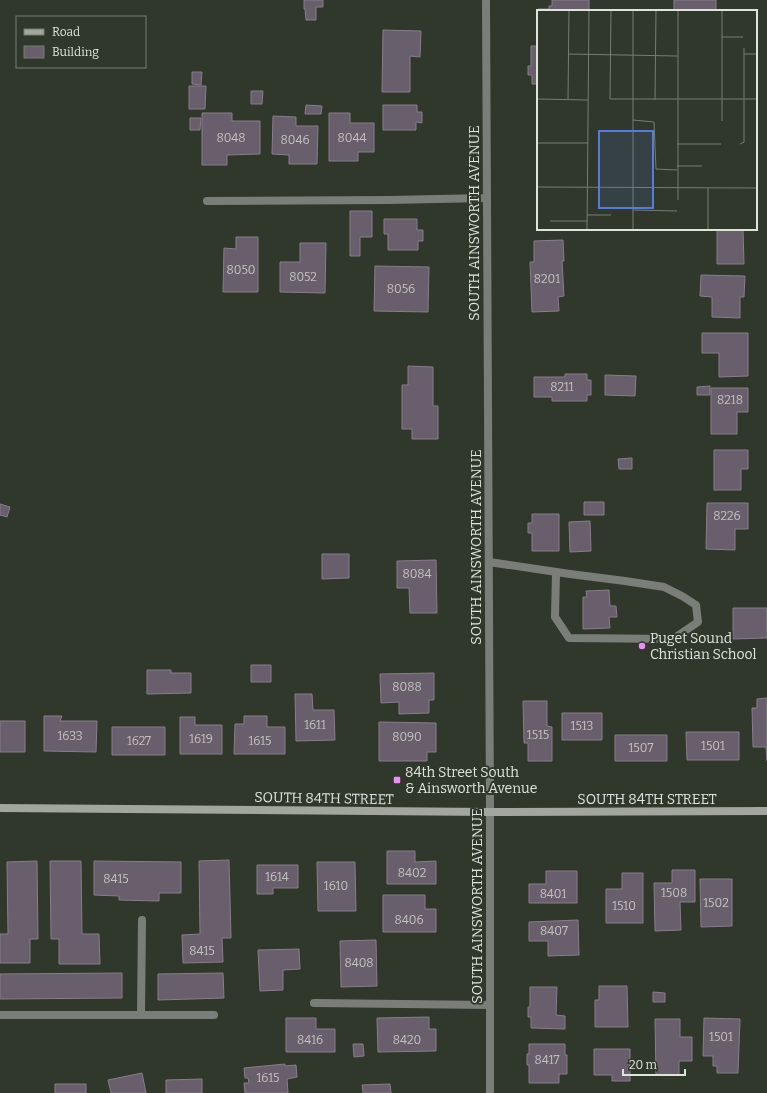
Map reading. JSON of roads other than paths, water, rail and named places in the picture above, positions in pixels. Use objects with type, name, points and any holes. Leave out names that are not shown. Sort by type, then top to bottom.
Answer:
[{"type":"main road","name":"SOUTH 84TH STREET","points":[[0,808],[490,812],[767,811]]},
{"type":"street","name":"SOUTH AINSWORTH AVENUE","points":[[486,0],[490,1093]]},
{"type":"street","points":[[207,201],[487,198]]},
{"type":"street","points":[[489,562],[664,587],[696,605],[698,622],[674,639],[569,638],[555,617],[556,572]]},
{"type":"street","points":[[141,1015],[142,920]]},
{"type":"street","points":[[314,1003],[490,1005]]},
{"type":"street","points":[[0,1015],[214,1015]]},
{"type":"place","name":"Puget Sound Christian School","points":[[642,646]]},
{"type":"place","name":"84th Street South & Ainsworth Avenue","points":[[397,780]]}]
